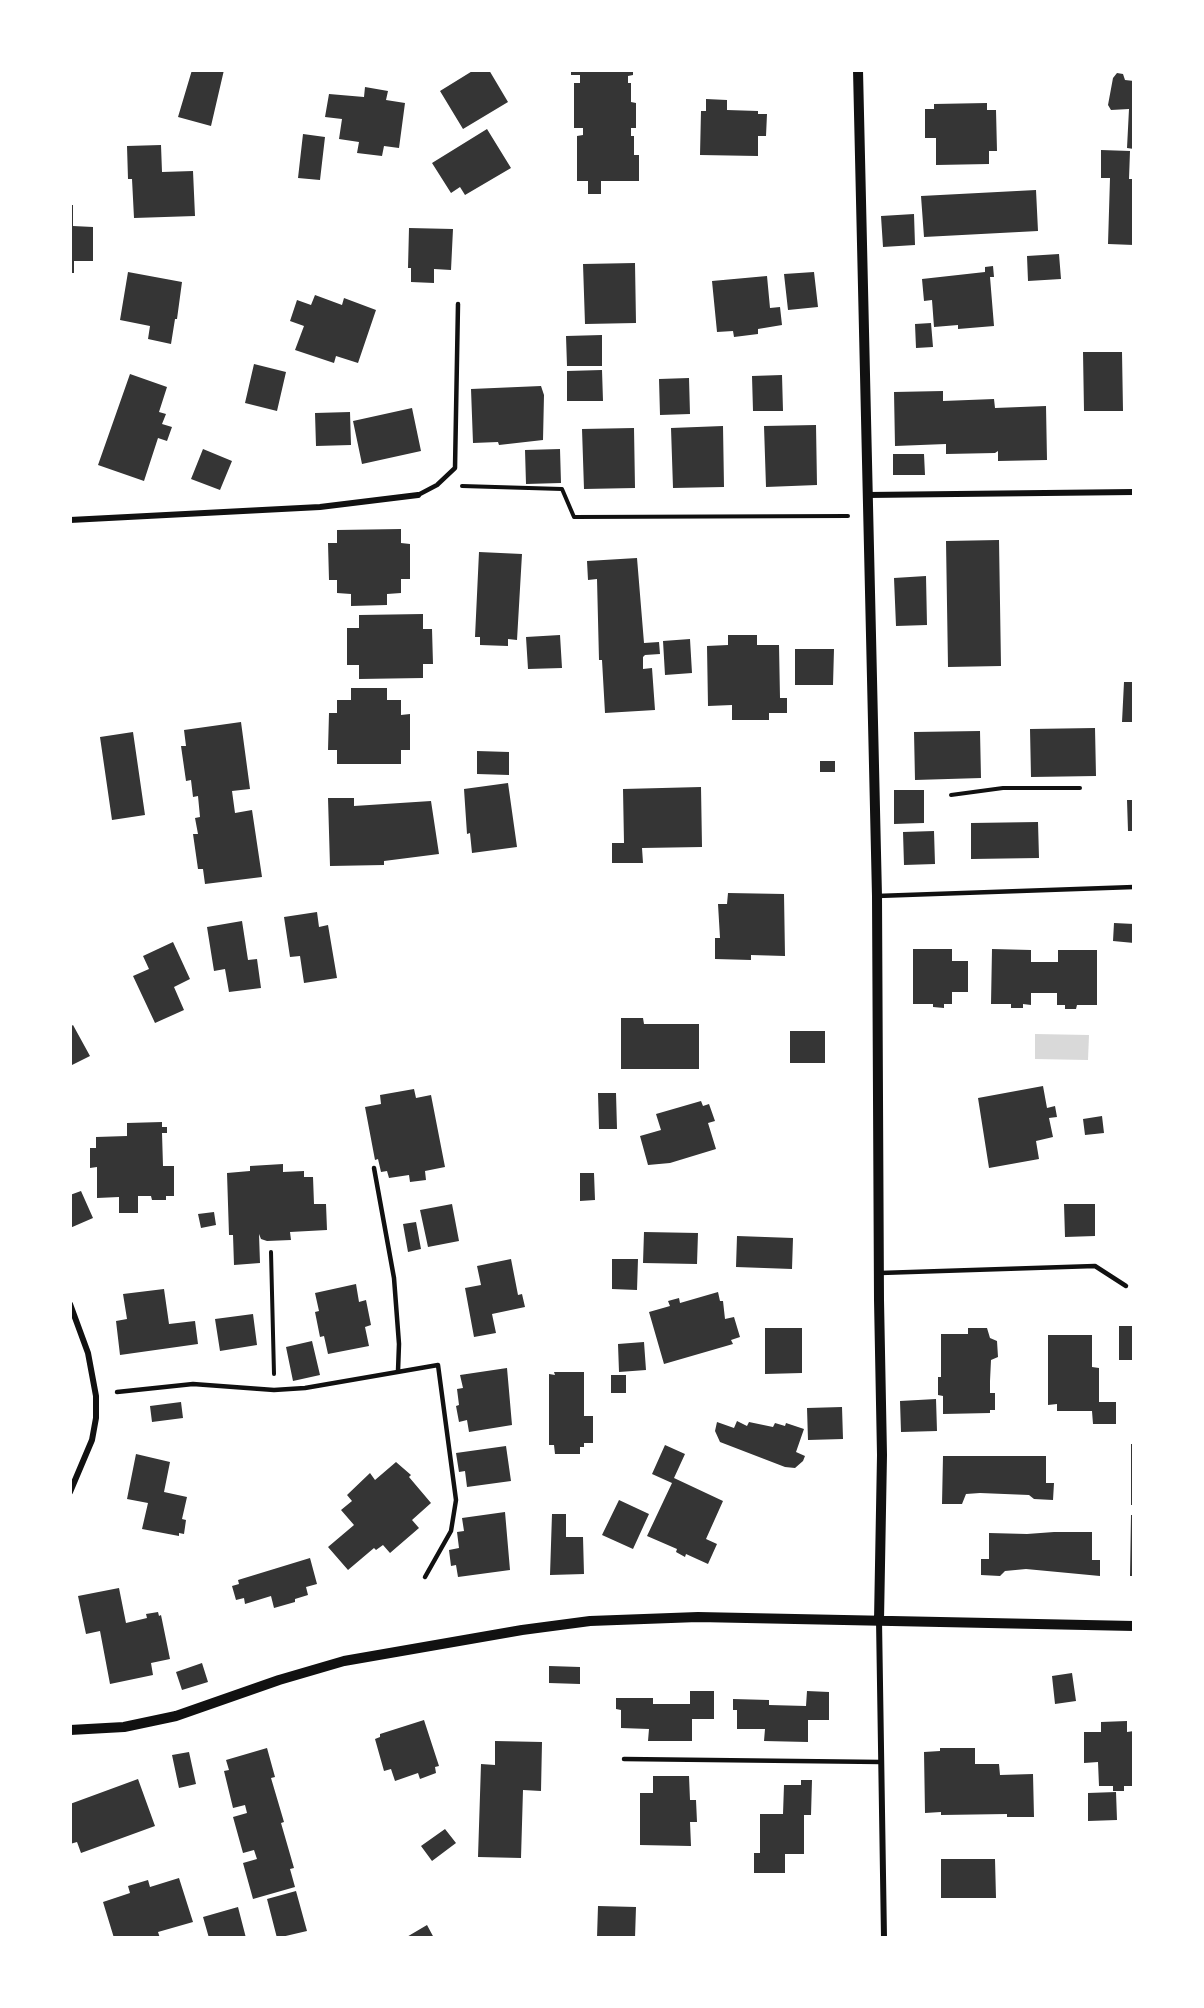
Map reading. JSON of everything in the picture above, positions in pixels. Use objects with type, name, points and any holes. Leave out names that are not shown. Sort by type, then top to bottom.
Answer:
[{"type":"street","points":[[858,70],[877,896],[882,1455],[879,1620],[884,1938]]},
{"type":"street","points":[[867,495],[1134,492]]},
{"type":"street","points":[[70,520],[320,507],[418,495]]},
{"type":"street","points":[[70,1304],[88,1353],[96,1396],[96,1418],[92,1440],[70,1492]]},
{"type":"street","points":[[70,1730],[124,1727],[176,1716],[279,1680],[344,1661],[559,1624],[657,1617],[1134,1626]]},
{"type":"lane","points":[[418,495],[437,485],[455,468],[458,304]]},
{"type":"lane","points":[[877,896],[1134,888]]},
{"type":"lane","points":[[374,1168],[394,1278],[399,1344],[398,1371]]},
{"type":"lane","points":[[879,1274],[1095,1266],[1126,1286]]},
{"type":"lane","points":[[117,1392],[193,1384],[274,1390],[304,1388],[438,1365],[451,1455],[456,1500],[455,1517],[451,1531],[424,1577]]},
{"type":"lane","points":[[624,1759],[881,1761]]},
{"type":"path","points":[[437,485],[562,489],[574,517],[848,516]]},
{"type":"path","points":[[951,795],[1003,788],[1080,788]]},
{"type":"path","points":[[272,1252],[274,1390]]},
{"type":"shaded area","points":[[1035,1034],[1089,1035],[1088,1060],[1035,1059]]},
{"type":"building","points":[[192,70],[224,70],[211,126],[178,117]]},
{"type":"building","points":[[474,70],[489,70],[508,102],[463,129],[440,91]]},
{"type":"building","points":[[571,70],[633,70],[633,75],[628,76],[628,83],[631,83],[631,102],[636,103],[636,128],[631,128],[631,136],[634,136],[634,155],[639,155],[639,181],[601,181],[601,194],[588,194],[588,181],[577,181],[577,136],[583,135],[583,128],[574,128],[574,83],[580,83],[580,75],[571,75]]},
{"type":"building","points":[[1117,73],[1123,74],[1125,80],[1134,81],[1134,149],[1127,148],[1129,109],[1111,110],[1108,105],[1113,78]]},
{"type":"building","points":[[365,87],[388,91],[386,100],[405,103],[399,148],[384,146],[382,156],[357,153],[359,142],[339,139],[342,119],[325,117],[329,94],[364,97]]},
{"type":"building","points":[[706,99],[727,100],[727,110],[758,111],[758,114],[767,114],[766,136],[758,136],[758,156],[700,155],[701,111],[706,111]]},
{"type":"building","points":[[987,103],[987,110],[996,110],[997,151],[989,151],[989,164],[936,165],[936,138],[925,138],[925,109],[934,109],[934,104]]},
{"type":"building","points":[[487,129],[511,168],[465,195],[460,187],[451,193],[432,163]]},
{"type":"building","points":[[303,134],[325,137],[320,180],[298,178]]},
{"type":"building","points":[[161,145],[162,172],[193,171],[195,216],[134,218],[132,179],[128,179],[127,146]]},
{"type":"building","points":[[1101,150],[1130,151],[1129,179],[1134,179],[1134,245],[1108,244],[1110,178],[1101,178]]},
{"type":"building","points":[[1036,190],[1038,231],[924,237],[921,196]]},
{"type":"building","points":[[70,205],[73,205],[73,226],[93,227],[93,261],[74,261],[74,273],[70,273]]},
{"type":"building","points":[[914,214],[915,245],[883,247],[881,216]]},
{"type":"building","points":[[409,228],[453,229],[451,270],[434,269],[434,283],[411,282],[411,268],[408,268]]},
{"type":"building","points":[[1059,254],[1061,279],[1028,281],[1027,256]]},
{"type":"building","points":[[635,263],[636,323],[585,324],[583,264]]},
{"type":"building","points":[[993,266],[994,277],[990,277],[994,326],[958,329],[958,325],[934,327],[932,300],[924,301],[922,279],[985,272],[985,267]]},
{"type":"building","points":[[128,272],[182,282],[171,344],[148,339],[150,326],[120,320]]},
{"type":"building","points":[[814,272],[818,307],[788,310],[784,274]]},
{"type":"building","points":[[767,276],[770,308],[780,307],[782,325],[758,329],[758,334],[734,337],[733,331],[717,332],[712,281]]},
{"type":"building","points":[[315,295],[342,305],[344,298],[376,310],[358,363],[336,356],[334,363],[295,350],[304,326],[290,321],[297,300],[311,305]]},
{"type":"building","points":[[931,323],[933,347],[916,348],[915,324]]},
{"type":"building","points":[[602,335],[602,366],[567,366],[566,336]]},
{"type":"building","points":[[1083,352],[1122,352],[1123,411],[1084,411]]},
{"type":"building","points":[[254,364],[286,372],[277,411],[245,403]]},
{"type":"building","points":[[602,370],[603,401],[567,401],[567,371]]},
{"type":"building","points":[[130,374],[167,387],[159,412],[166,414],[162,424],[172,427],[167,441],[158,438],[144,481],[98,465]]},
{"type":"building","points":[[782,375],[783,411],[753,411],[752,376]]},
{"type":"building","points":[[689,378],[690,414],[660,415],[659,379]]},
{"type":"building","points":[[541,386],[544,395],[543,440],[499,445],[498,442],[473,443],[471,389]]},
{"type":"building","points":[[943,391],[943,401],[994,399],[995,408],[1046,406],[1047,460],[998,461],[998,451],[995,453],[946,454],[946,444],[895,446],[894,392]]},
{"type":"building","points":[[412,408],[421,451],[362,464],[353,421]]},
{"type":"building","points":[[350,412],[351,445],[316,446],[315,413]]},
{"type":"building","points":[[816,425],[817,485],[766,487],[764,426]]},
{"type":"building","points":[[723,426],[724,487],[673,488],[671,428]]},
{"type":"building","points":[[634,428],[635,488],[584,489],[582,429]]},
{"type":"building","points":[[203,449],[232,461],[220,490],[191,479]]},
{"type":"building","points":[[560,449],[561,483],[526,484],[525,450]]},
{"type":"building","points":[[893,454],[924,454],[925,475],[893,475]]},
{"type":"building","points":[[401,529],[401,543],[410,544],[410,579],[401,579],[401,593],[387,594],[387,605],[351,606],[351,594],[337,593],[337,580],[329,580],[328,543],[337,543],[337,530]]},
{"type":"building","points":[[999,540],[1001,666],[948,667],[946,541]]},
{"type":"building","points":[[479,552],[522,554],[517,640],[508,639],[508,646],[480,645],[480,637],[475,637]]},
{"type":"building","points":[[637,558],[644,643],[659,642],[660,654],[643,657],[643,669],[652,668],[655,710],[605,713],[602,660],[599,660],[597,579],[588,580],[587,561]]},
{"type":"building","points":[[926,576],[927,625],[896,626],[894,578]]},
{"type":"building","points":[[423,614],[423,629],[432,629],[433,664],[423,664],[423,678],[359,679],[359,665],[347,665],[347,628],[359,628],[359,615]]},
{"type":"building","points":[[560,635],[562,668],[528,669],[526,637]]},
{"type":"building","points":[[728,635],[757,635],[757,645],[779,645],[780,698],[787,698],[787,713],[769,713],[769,720],[732,720],[732,705],[708,706],[707,646],[728,645]]},
{"type":"building","points":[[690,639],[692,673],[665,675],[663,641]]},
{"type":"building","points":[[795,649],[834,649],[833,685],[795,685]]},
{"type":"building","points":[[1124,682],[1134,682],[1134,722],[1122,722]]},
{"type":"building","points":[[351,688],[387,688],[387,700],[401,700],[401,715],[410,714],[410,750],[401,750],[401,764],[337,764],[337,750],[328,750],[329,713],[337,713],[337,700],[351,700]]},
{"type":"building","points":[[241,722],[250,789],[232,791],[235,813],[252,810],[262,877],[205,884],[203,869],[198,869],[193,834],[198,834],[195,818],[200,817],[198,796],[193,797],[191,780],[186,781],[181,746],[186,746],[184,730]]},
{"type":"building","points":[[1095,728],[1096,776],[1031,777],[1030,729]]},
{"type":"building","points":[[980,731],[981,778],[915,780],[914,732]]},
{"type":"building","points":[[133,732],[145,815],[112,820],[100,737]]},
{"type":"building","points":[[477,751],[509,752],[509,775],[477,774]]},
{"type":"building","points":[[820,761],[835,761],[835,772],[820,772]]},
{"type":"building","points":[[508,783],[517,847],[472,853],[470,833],[467,834],[464,789]]},
{"type":"building","points":[[701,787],[702,847],[642,848],[643,863],[612,863],[612,843],[624,843],[623,789]]},
{"type":"building","points":[[894,790],[924,790],[924,823],[894,824]]},
{"type":"building","points":[[328,798],[354,798],[354,806],[431,801],[439,854],[384,861],[384,865],[330,866]]},
{"type":"building","points":[[1127,800],[1134,800],[1134,831],[1128,831]]},
{"type":"building","points":[[1038,822],[1039,858],[971,859],[971,823]]},
{"type":"building","points":[[934,831],[935,864],[904,865],[903,832]]},
{"type":"building","points":[[728,893],[784,894],[785,956],[751,955],[751,960],[715,959],[715,938],[720,938],[718,904],[727,904]]},
{"type":"building","points":[[317,912],[319,927],[328,925],[337,978],[304,983],[300,956],[290,957],[284,917]]},
{"type":"building","points":[[242,921],[248,960],[257,959],[261,988],[229,992],[225,969],[214,971],[207,927]]},
{"type":"building","points":[[1114,923],[1134,924],[1134,943],[1113,941]]},
{"type":"building","points":[[173,942],[190,979],[174,987],[184,1010],[155,1023],[133,976],[149,969],[143,956]]},
{"type":"building","points":[[913,949],[952,949],[952,961],[968,961],[968,992],[952,992],[952,1004],[944,1004],[944,1008],[933,1007],[933,1004],[913,1004]]},
{"type":"building","points":[[992,949],[1031,950],[1031,962],[1058,962],[1058,950],[1097,950],[1097,1005],[1077,1005],[1076,1009],[1065,1009],[1065,1005],[1057,1005],[1057,993],[1031,993],[1031,1005],[1023,1004],[1023,1008],[1011,1008],[1011,1004],[991,1004]]},
{"type":"building","points":[[621,1018],[643,1018],[644,1024],[699,1024],[699,1069],[621,1069]]},
{"type":"building","points":[[73,1025],[90,1056],[70,1066],[70,1027]]},
{"type":"building","points":[[790,1031],[825,1031],[825,1063],[790,1063]]},
{"type":"building","points":[[1043,1086],[1047,1108],[1055,1106],[1057,1117],[1049,1118],[1053,1137],[1036,1141],[1039,1159],[989,1168],[978,1098]]},
{"type":"building","points":[[414,1089],[416,1098],[431,1095],[445,1167],[425,1171],[426,1180],[410,1182],[409,1175],[389,1178],[387,1171],[381,1172],[378,1159],[375,1160],[365,1107],[381,1104],[380,1095]]},
{"type":"building","points":[[598,1093],[616,1093],[617,1129],[599,1129]]},
{"type":"building","points":[[701,1101],[703,1106],[709,1104],[715,1121],[708,1123],[716,1149],[670,1163],[648,1165],[640,1136],[661,1130],[656,1114]]},
{"type":"building","points":[[1102,1116],[1104,1133],[1085,1135],[1083,1119]]},
{"type":"building","points":[[162,1122],[162,1127],[167,1127],[167,1133],[162,1133],[163,1166],[174,1166],[174,1196],[166,1196],[166,1200],[152,1200],[151,1196],[138,1196],[138,1213],[119,1213],[119,1197],[97,1198],[97,1167],[90,1168],[90,1148],[96,1148],[96,1137],[127,1136],[127,1123]]},
{"type":"building","points":[[283,1164],[283,1172],[304,1171],[304,1177],[313,1177],[314,1204],[326,1204],[327,1230],[290,1232],[291,1240],[267,1241],[261,1239],[259,1234],[260,1263],[234,1265],[233,1235],[229,1235],[227,1173],[250,1171],[250,1166]]},
{"type":"building","points":[[580,1173],[594,1173],[595,1200],[580,1201]]},
{"type":"building","points":[[81,1191],[93,1218],[70,1228],[70,1195]]},
{"type":"building","points":[[452,1204],[459,1241],[428,1247],[420,1210]]},
{"type":"building","points":[[1064,1204],[1095,1204],[1095,1236],[1065,1237]]},
{"type":"building","points":[[214,1212],[216,1225],[201,1228],[198,1214]]},
{"type":"building","points":[[416,1222],[421,1249],[408,1252],[403,1224]]},
{"type":"building","points":[[644,1232],[698,1233],[697,1264],[643,1263]]},
{"type":"building","points":[[737,1236],[793,1238],[792,1269],[736,1267]]},
{"type":"building","points":[[511,1259],[518,1295],[522,1294],[525,1307],[492,1314],[496,1333],[474,1337],[465,1288],[481,1285],[477,1266]]},
{"type":"building","points":[[612,1259],[638,1259],[637,1290],[612,1289]]},
{"type":"building","points":[[356,1284],[359,1302],[366,1300],[371,1325],[365,1327],[369,1346],[328,1354],[324,1336],[320,1337],[315,1312],[319,1311],[315,1293]]},
{"type":"building","points":[[164,1289],[169,1324],[195,1321],[198,1344],[120,1355],[116,1321],[127,1319],[123,1294]]},
{"type":"building","points":[[718,1292],[720,1301],[723,1301],[725,1319],[734,1317],[740,1337],[731,1340],[733,1344],[664,1364],[649,1312],[670,1306],[668,1301],[679,1298],[680,1303]]},
{"type":"building","points":[[253,1314],[257,1345],[220,1351],[215,1319]]},
{"type":"building","points":[[1119,1326],[1134,1326],[1134,1360],[1119,1360]]},
{"type":"building","points":[[765,1328],[802,1328],[802,1373],[765,1374]]},
{"type":"building","points":[[968,1328],[987,1328],[990,1338],[997,1341],[998,1357],[991,1360],[990,1381],[990,1393],[995,1393],[995,1410],[990,1410],[990,1413],[943,1414],[943,1396],[938,1395],[938,1377],[941,1377],[941,1334],[968,1334]]},
{"type":"building","points":[[1048,1335],[1092,1335],[1092,1367],[1099,1368],[1099,1402],[1116,1402],[1116,1424],[1093,1424],[1092,1411],[1057,1411],[1057,1404],[1048,1405]]},
{"type":"building","points":[[312,1341],[320,1375],[293,1381],[286,1347]]},
{"type":"building","points":[[644,1342],[646,1370],[619,1372],[618,1344]]},
{"type":"building","points":[[507,1368],[512,1425],[469,1432],[467,1420],[459,1422],[456,1406],[459,1405],[457,1389],[463,1388],[460,1375]]},
{"type":"building","points":[[554,1372],[584,1372],[584,1416],[593,1416],[593,1443],[584,1443],[584,1447],[580,1447],[580,1454],[555,1454],[554,1445],[549,1445],[549,1374],[555,1375]]},
{"type":"building","points":[[611,1375],[626,1375],[626,1393],[611,1393]]},
{"type":"building","points":[[936,1399],[937,1431],[901,1432],[900,1401]]},
{"type":"building","points":[[181,1402],[183,1418],[152,1422],[150,1406]]},
{"type":"building","points":[[842,1407],[843,1439],[808,1440],[807,1408]]},
{"type":"building","points":[[737,1421],[747,1426],[749,1422],[773,1427],[775,1423],[785,1426],[786,1423],[804,1429],[796,1452],[805,1456],[803,1461],[795,1468],[785,1467],[720,1442],[715,1431],[717,1422],[734,1428]]},
{"type":"building","points":[[1131,1444],[1134,1444],[1134,1505],[1131,1505]]},
{"type":"building","points":[[665,1445],[685,1454],[674,1478],[723,1501],[706,1539],[717,1544],[708,1564],[686,1554],[685,1557],[676,1552],[677,1549],[647,1536],[672,1483],[652,1474]]},
{"type":"building","points":[[506,1446],[511,1481],[467,1487],[465,1471],[459,1472],[456,1453]]},
{"type":"building","points":[[136,1454],[170,1462],[164,1492],[187,1497],[182,1519],[186,1520],[184,1534],[179,1533],[179,1536],[142,1529],[148,1503],[127,1499]]},
{"type":"building","points":[[943,1456],[1046,1456],[1046,1483],[1054,1483],[1053,1500],[1034,1499],[1029,1495],[980,1493],[966,1494],[962,1504],[942,1504]]},
{"type":"building","points":[[396,1462],[411,1475],[409,1477],[431,1503],[412,1520],[419,1528],[390,1553],[383,1545],[376,1550],[374,1548],[348,1570],[328,1547],[354,1525],[341,1510],[352,1501],[347,1495],[370,1473],[375,1480]]},
{"type":"building","points":[[619,1500],[649,1514],[633,1549],[602,1535]]},
{"type":"building","points":[[505,1512],[510,1570],[458,1577],[456,1565],[451,1566],[449,1550],[459,1548],[457,1532],[464,1531],[462,1518]]},
{"type":"building","points":[[552,1514],[566,1514],[566,1537],[583,1537],[584,1574],[550,1575]]},
{"type":"building","points":[[1131,1515],[1134,1515],[1134,1576],[1130,1576]]},
{"type":"building","points":[[1092,1532],[1092,1560],[1100,1560],[1100,1576],[1026,1569],[1005,1571],[1000,1576],[981,1575],[981,1559],[989,1559],[989,1533]]},
{"type":"building","points":[[310,1558],[317,1584],[306,1587],[308,1595],[295,1599],[295,1602],[274,1608],[271,1596],[245,1604],[244,1598],[236,1600],[232,1586],[239,1584],[238,1580]]},
{"type":"building","points":[[119,1588],[126,1623],[147,1618],[146,1614],[158,1612],[159,1616],[161,1615],[170,1659],[151,1663],[153,1675],[110,1684],[100,1631],[86,1634],[78,1596]]},
{"type":"building","points":[[202,1663],[208,1682],[182,1690],[176,1672]]},
{"type":"building","points":[[549,1666],[580,1667],[580,1684],[549,1683]]},
{"type":"building","points":[[1072,1673],[1076,1701],[1055,1704],[1052,1676]]},
{"type":"building","points":[[690,1691],[714,1691],[714,1719],[692,1719],[692,1741],[648,1741],[649,1729],[621,1728],[621,1710],[616,1709],[616,1698],[653,1698],[653,1704],[690,1704]]},
{"type":"building","points":[[807,1691],[829,1692],[829,1720],[808,1720],[808,1742],[764,1741],[765,1729],[737,1729],[737,1710],[733,1710],[733,1699],[769,1700],[769,1705],[806,1706]]},
{"type":"building","points":[[424,1720],[439,1766],[435,1767],[436,1773],[420,1779],[418,1773],[395,1781],[391,1769],[384,1771],[375,1739],[380,1737],[380,1734]]},
{"type":"building","points":[[1127,1721],[1127,1732],[1134,1731],[1134,1786],[1124,1786],[1124,1791],[1113,1791],[1113,1786],[1099,1786],[1098,1762],[1084,1763],[1084,1732],[1101,1732],[1101,1722]]},
{"type":"building","points":[[495,1741],[542,1742],[541,1791],[523,1790],[521,1858],[478,1857],[481,1764],[495,1765]]},
{"type":"building","points":[[267,1748],[275,1777],[271,1778],[284,1822],[281,1823],[294,1868],[290,1869],[295,1887],[253,1899],[243,1863],[257,1859],[254,1850],[243,1853],[233,1817],[247,1813],[245,1805],[233,1808],[224,1771],[229,1770],[226,1760]]},
{"type":"building","points":[[940,1748],[975,1748],[975,1764],[999,1764],[1000,1775],[1033,1774],[1034,1817],[1007,1817],[1007,1814],[941,1815],[941,1812],[925,1813],[924,1752],[940,1751]]},
{"type":"building","points":[[189,1752],[196,1784],[179,1788],[172,1755]]},
{"type":"building","points":[[653,1776],[689,1776],[690,1800],[696,1800],[697,1822],[690,1822],[691,1846],[640,1845],[640,1793],[653,1793]]},
{"type":"building","points":[[138,1779],[155,1826],[81,1853],[77,1842],[70,1844],[70,1804]]},
{"type":"building","points":[[801,1780],[812,1780],[811,1815],[804,1815],[804,1854],[785,1854],[785,1873],[754,1873],[754,1853],[760,1853],[760,1814],[783,1814],[784,1785],[801,1785]]},
{"type":"building","points":[[1116,1792],[1117,1820],[1088,1821],[1088,1793]]},
{"type":"building","points":[[445,1829],[456,1843],[432,1861],[421,1846]]},
{"type":"building","points":[[941,1859],[995,1859],[996,1898],[941,1898]]},
{"type":"building","points":[[179,1878],[193,1922],[158,1932],[160,1938],[114,1938],[103,1902],[130,1893],[128,1886],[148,1880],[150,1887]]},
{"type":"building","points":[[296,1891],[307,1931],[277,1938],[267,1899]]},
{"type":"building","points":[[598,1906],[636,1907],[635,1938],[597,1938]]},
{"type":"building","points":[[238,1907],[246,1938],[209,1938],[203,1917]]},
{"type":"building","points":[[427,1925],[434,1938],[405,1938]]}]
